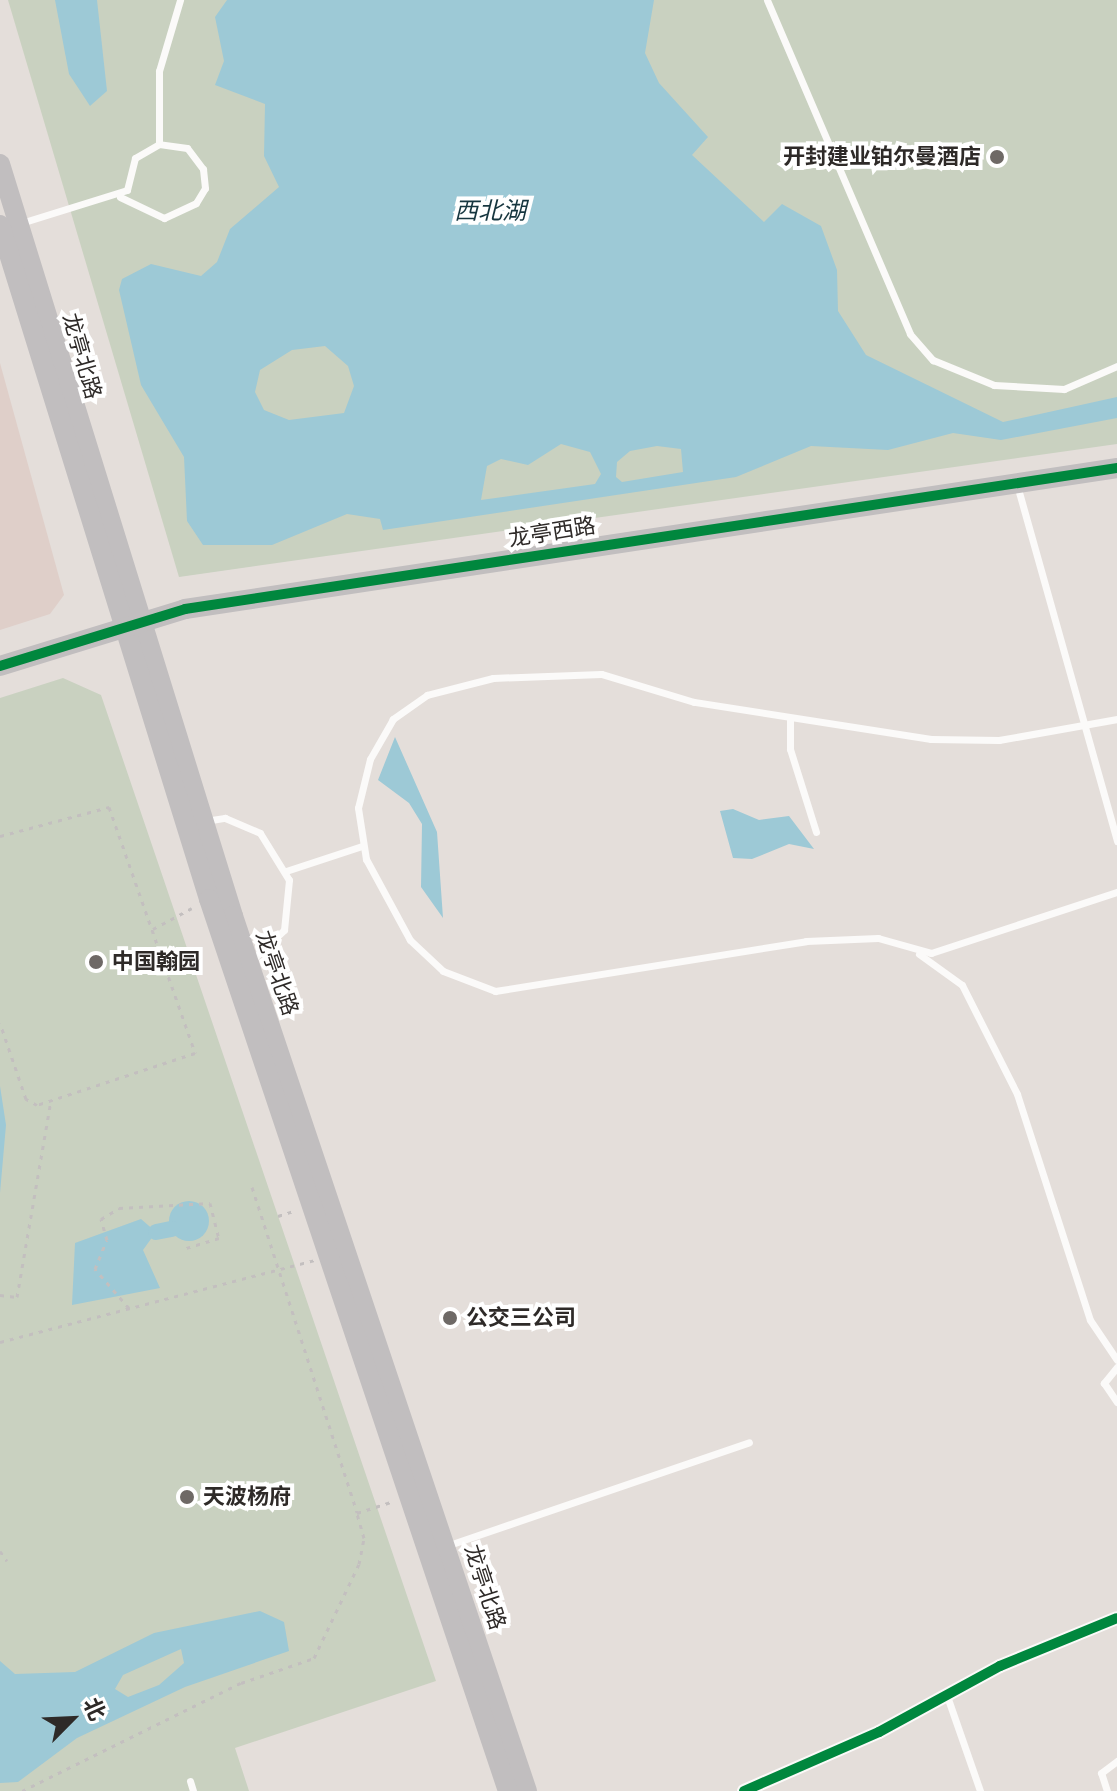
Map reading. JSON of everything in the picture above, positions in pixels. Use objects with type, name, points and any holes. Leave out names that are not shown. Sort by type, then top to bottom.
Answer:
[{"type":"main road","name":"龙亭北路","points":[[0,164],[5,226],[130,622],[209,899],[508,1791]]},
{"type":"main road","name":"龙亭西路","points":[[0,666],[130,622],[1117,468]]},
{"type":"main road","name":"龙亭北路","points":[[130,622],[202,821],[527,1791]]},
{"type":"street","points":[[744,1791],[946,1694],[1117,1618]]},
{"type":"lane","points":[[159,144],[159,71],[180,0]]},
{"type":"lane","points":[[767,0],[910,334],[933,360],[994,385],[1064,389],[1117,366]]},
{"type":"lane","points":[[5,226],[120,197],[164,218],[196,203],[205,188],[203,169],[187,148],[159,144],[135,158],[120,197]]},
{"type":"lane","points":[[1016,483],[1081,725],[1117,841]]},
{"type":"lane","points":[[1117,719],[963,741],[790,719],[575,671],[454,685],[406,708],[380,736],[358,808],[362,846],[410,940],[443,971],[495,991],[806,941],[878,938],[917,953],[962,985],[1003,1066],[1090,1320],[1117,1360]]},
{"type":"lane","points":[[790,719],[790,749],[816,832]]},
{"type":"lane","points":[[202,821],[246,824],[273,846],[286,871],[292,899],[284,930],[249,963]]},
{"type":"lane","points":[[286,871],[362,846]]},
{"type":"lane","points":[[917,953],[1117,892]]},
{"type":"lane","points":[[1117,1367],[1104,1383],[1117,1402]]},
{"type":"lane","points":[[446,1546],[749,1442]]},
{"type":"lane","points":[[946,1694],[980,1791]]},
{"type":"lane","points":[[1107,1791],[1101,1773],[1117,1761]]},
{"type":"lane","points":[[190,1781],[193,1791]]},
{"type":"path","points":[[0,836],[104,803],[114,812],[195,1053],[51,1101],[26,1099],[0,1023]]},
{"type":"path","points":[[153,929],[209,899]]},
{"type":"path","points":[[0,1295],[17,1297],[51,1101]]},
{"type":"path","points":[[22,1791],[241,1683],[314,1658],[359,1564],[364,1538],[357,1513],[252,1187]]},
{"type":"path","points":[[130,1309],[109,1292],[114,1282],[95,1269],[105,1253],[101,1219],[119,1208],[210,1203],[219,1238],[183,1249]]},
{"type":"path","points":[[0,1342],[280,1271],[329,1255]]},
{"type":"path","points":[[357,1513],[410,1495]]},
{"type":"path","points":[[0,1551],[7,1561]]},
{"type":"shaded area","points":[[0,363],[64,595],[50,614],[0,630]]},
{"type":"green space","points":[[8,0],[1117,0],[1117,444],[179,577]]},
{"type":"green space","name":"天波杨府","points":[[63,678],[101,695],[436,1681],[235,1748],[249,1791],[0,1791],[0,698]]},
{"type":"water","points":[[55,0],[97,0],[107,91],[90,106],[69,74]]},
{"type":"water","name":"西北湖","points":[[227,0],[654,0],[645,53],[659,83],[708,137],[692,155],[764,222],[782,204],[821,226],[837,270],[838,311],[866,355],[1003,422],[1117,397],[1117,418],[1001,440],[953,433],[888,450],[811,446],[736,477],[383,530],[380,519],[347,514],[272,545],[203,545],[187,521],[184,457],[141,385],[119,290],[122,279],[151,264],[201,276],[217,262],[230,229],[279,187],[264,156],[265,104],[215,85],[224,61],[215,17]],"holes":[[[325,346],[348,366],[354,386],[344,413],[289,420],[264,410],[255,392],[260,370],[292,350]],[[561,444],[590,452],[601,474],[595,484],[481,500],[487,466],[501,459],[528,465]],[[657,446],[681,449],[683,472],[622,482],[616,477],[617,462],[630,451]]]},
{"type":"water","points":[[395,737],[437,832],[443,918],[421,887],[422,824],[409,803],[378,780]]},
{"type":"water","points":[[733,809],[759,820],[789,816],[814,849],[789,844],[752,859],[733,858],[720,811]]},
{"type":"water","points":[[0,1086],[6,1125],[0,1193]]},
{"type":"water","points":[[189,1201],[203,1207],[209,1221],[203,1235],[189,1241],[175,1235],[169,1221],[175,1207]]},
{"type":"water","points":[[141,1219],[156,1232],[143,1250],[160,1288],[72,1305],[75,1243]]},
{"type":"water","points":[[260,1611],[284,1622],[289,1651],[185,1687],[77,1738],[18,1782],[0,1783],[0,1661],[15,1674],[75,1672],[154,1633]],"holes":[[[181,1649],[184,1663],[159,1685],[128,1697],[115,1689],[123,1675]]]},
{"type":"waterway","points":[[156,1232],[172,1229]]},
{"type":"cycle path","points":[[0,666],[185,609],[1117,468]]},
{"type":"cycle path","points":[[744,1791],[879,1732],[1000,1666],[1117,1618]]},
{"type":"place","name":"开封建业铂尔曼酒店","points":[[997,157]]},
{"type":"place","name":"中国翰园","points":[[96,962]]},
{"type":"place","name":"公交三公司","points":[[450,1318]]},
{"type":"place","name":"天波杨府","points":[[187,1497]]}]
